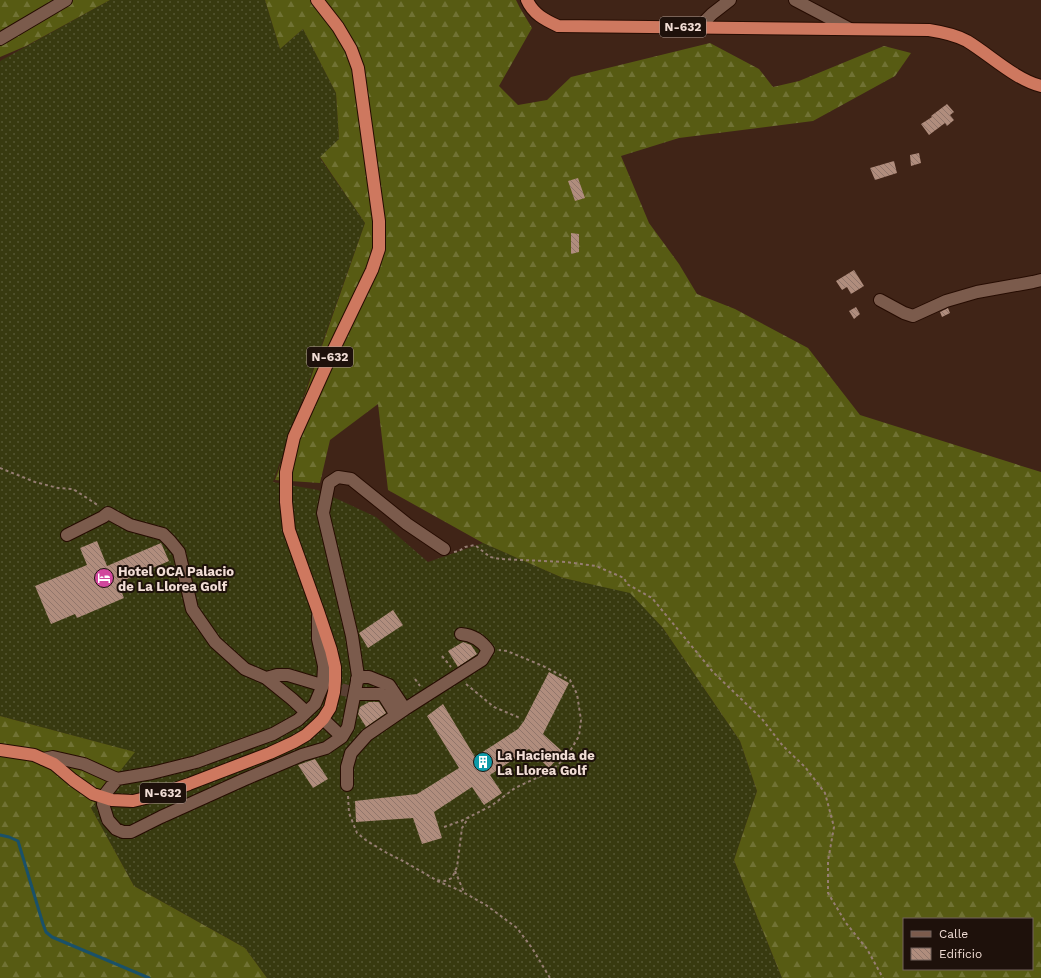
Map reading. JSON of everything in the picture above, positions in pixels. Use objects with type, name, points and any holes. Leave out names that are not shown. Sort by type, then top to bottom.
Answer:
[{"type":"highway","name":"N-632","points":[[0,750],[34,755],[54,764],[93,794],[112,800],[133,801],[158,795],[189,784],[294,742],[306,735],[323,719],[330,708],[334,692],[335,667],[318,611],[289,530],[286,502],[286,472],[294,437],[372,270],[379,249],[379,221],[358,68],[351,49],[338,27],[317,0]]},
{"type":"highway","name":"N-632","points":[[527,0],[536,14],[544,20],[558,26],[929,30],[947,33],[966,41],[1023,80],[1041,86]]},
{"type":"street","points":[[0,39],[66,0]]},
{"type":"street","points":[[699,28],[712,14],[730,0]]},
{"type":"street","points":[[795,0],[850,29]]},
{"type":"street","points":[[880,300],[904,313],[913,316],[946,301],[978,292],[1041,280]]},
{"type":"street","points":[[117,779],[105,798],[108,820],[116,829],[123,832],[131,832],[160,817],[243,780],[302,755],[326,748],[342,737],[348,727],[358,676],[352,636],[323,513],[330,483],[338,477],[351,479],[407,524],[444,549]]},
{"type":"street","points":[[67,535],[104,517],[108,512],[130,524],[162,534],[179,552],[192,609],[215,642],[245,669],[266,678],[306,712]]},
{"type":"street","points":[[43,759],[53,758],[84,764],[117,779],[152,773],[196,762],[273,734],[298,720],[315,704],[323,685],[324,666],[318,639],[318,611]]},
{"type":"street","points":[[347,785],[347,767],[351,753],[367,735],[400,712],[482,660],[488,650],[484,644],[470,634],[461,634]]},
{"type":"street","points":[[266,678],[288,675],[318,684]]},
{"type":"street","points":[[357,679],[369,677],[389,685],[400,712]]},
{"type":"street","points":[[360,694],[380,694],[400,712]]},
{"type":"street","points":[[323,719],[342,737]]},
{"type":"path","points":[[0,468],[35,482],[58,488],[73,489],[108,512]]},
{"type":"path","points":[[444,549],[452,553],[465,547],[475,545],[490,557],[500,559],[566,562],[596,566],[624,578],[627,584],[652,598],[713,672],[762,719],[783,746],[805,767],[825,793],[834,827],[828,862],[828,893],[846,923],[867,949],[884,978]]},
{"type":"path","points":[[444,827],[491,806],[516,788],[558,765],[579,736],[581,720],[578,694],[570,680],[543,666],[507,651],[496,649],[488,650]]},
{"type":"path","points":[[442,656],[466,684],[494,708],[520,718]]},
{"type":"path","points":[[347,785],[349,812],[356,833],[387,853],[486,905],[517,928],[532,948],[550,978]]},
{"type":"path","points":[[436,880],[445,881],[452,878],[457,867],[462,828],[470,816]]},
{"type":"path","points":[[455,871],[465,893]]},
{"type":"shaded area","points":[[110,0],[265,0],[280,49],[303,29],[336,93],[339,139],[320,158],[365,223],[273,482],[318,490],[376,517],[428,562],[483,543],[563,578],[630,592],[663,628],[740,741],[757,791],[734,860],[782,978],[267,978],[245,948],[134,886],[91,808],[134,752],[0,716],[0,61]]},
{"type":"green space","points":[[0,0],[110,0],[26,46],[0,57]]},
{"type":"green space","points":[[265,0],[516,0],[532,28],[499,86],[518,105],[547,100],[571,77],[710,43],[759,69],[773,87],[799,81],[884,46],[911,53],[895,76],[813,121],[679,138],[621,156],[649,223],[679,264],[697,294],[735,309],[808,348],[860,415],[1041,472],[1041,978],[782,978],[734,860],[757,791],[740,741],[663,628],[630,593],[563,578],[483,543],[388,490],[378,404],[330,440],[320,483],[275,480],[365,223],[320,157],[339,139],[336,93],[303,29],[280,49]]},
{"type":"green space","points":[[0,716],[135,752],[91,808],[134,886],[245,948],[267,978],[0,978]]},
{"type":"building","points":[[947,104],[954,112],[950,115],[954,120],[947,126],[945,123],[929,135],[921,124]]},
{"type":"building","points":[[919,153],[921,163],[911,166],[910,155]]},
{"type":"building","points":[[894,161],[897,173],[875,180],[870,168]]},
{"type":"building","points":[[578,178],[585,198],[575,201],[568,181]]},
{"type":"building","points":[[571,233],[579,234],[579,252],[571,254]]},
{"type":"building","points":[[854,270],[864,286],[851,294],[847,287],[842,290],[836,281]]},
{"type":"building","points":[[856,307],[860,314],[854,319],[849,311]]},
{"type":"building","points":[[948,308],[950,313],[942,317],[940,312]]},
{"type":"building","points":[[97,541],[107,566],[161,543],[169,561],[118,583],[124,598],[77,618],[75,614],[51,624],[35,586],[87,565],[80,548]]},
{"type":"building","points":[[393,610],[403,625],[368,648],[359,633]]},
{"type":"building","points":[[463,642],[471,645],[477,654],[458,667],[448,651]]},
{"type":"building","name":"La Hacienda de La Llorea Golf","points":[[549,672],[569,683],[543,734],[563,752],[549,768],[529,749],[490,775],[502,793],[484,805],[472,787],[434,812],[442,838],[422,844],[413,818],[356,822],[355,801],[417,794],[459,768],[427,716],[443,704],[475,757],[518,729],[524,721]]},
{"type":"building","points":[[369,702],[379,702],[386,713],[366,727],[358,714],[360,707]]},
{"type":"building","points":[[315,759],[328,779],[313,788],[298,765]]},
{"type":"waterway","points":[[0,835],[18,841],[46,932],[52,937],[149,978]]},
{"type":"tunnel","points":[[324,685],[360,694]]},
{"type":"place","name":"Hotel OCA Palacio de La Llorea Golf","points":[[104,578]]},
{"type":"place","name":"La Hacienda de La Llorea Golf","points":[[483,762]]}]
